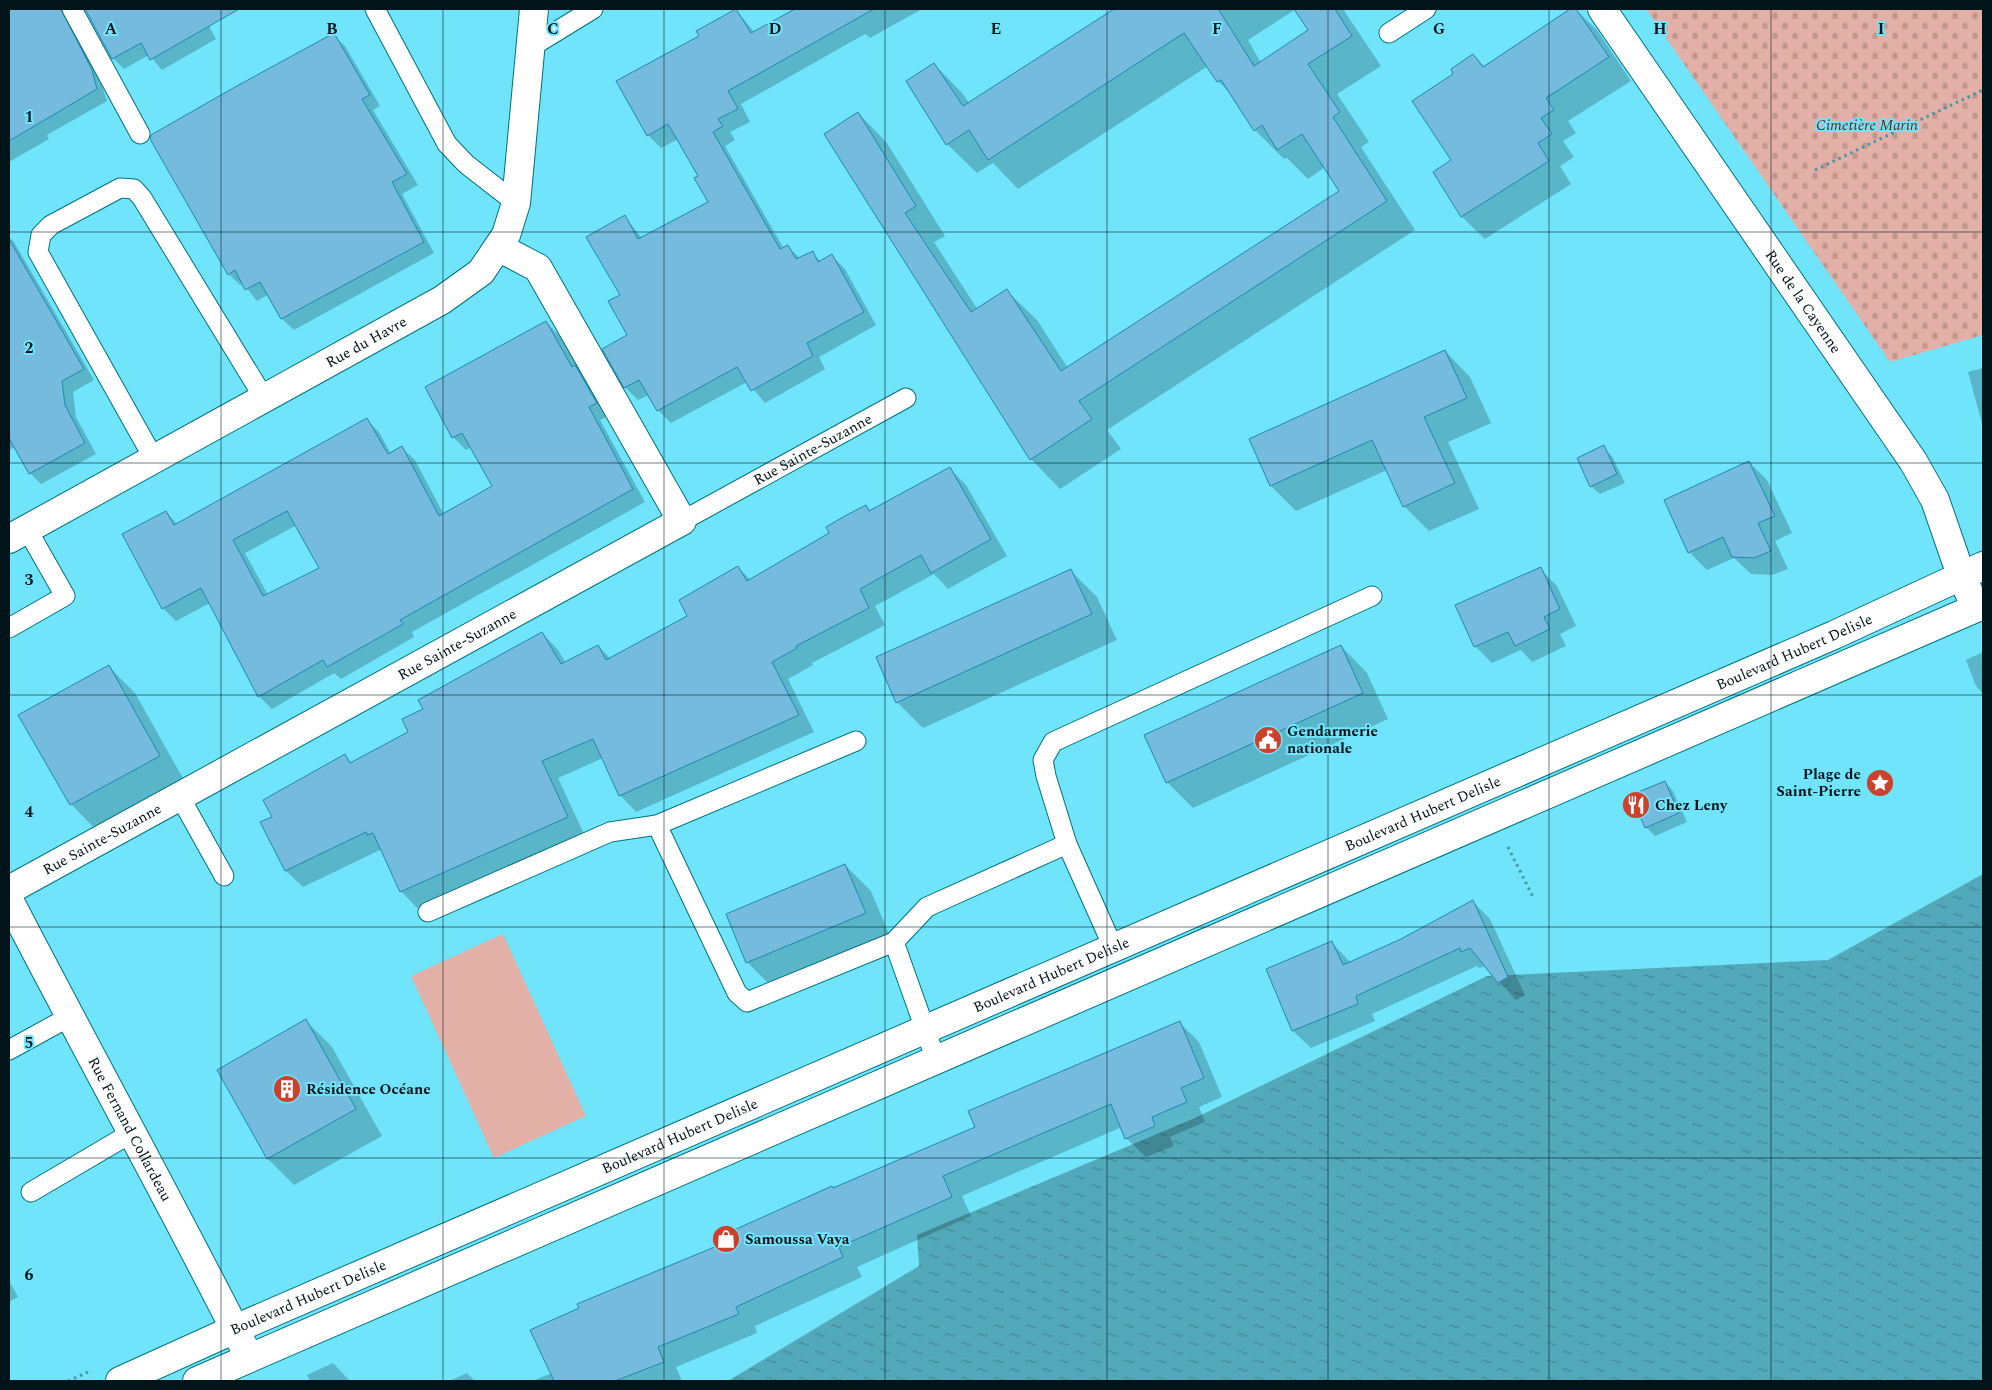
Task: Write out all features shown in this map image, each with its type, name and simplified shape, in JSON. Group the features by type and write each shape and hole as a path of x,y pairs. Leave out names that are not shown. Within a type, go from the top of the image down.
{"main road":[{"name":"Rue du Havre","path":"18,534 442,300 480,272 506,235 516,203 534,9"},
{"name":"Rue de la Cayenne","path":"1602,9 1913,461 1972,571 1979,606"},
{"path":"498,247 538,268 682,521"},
{"name":"Rue Sainte-Suzanne","path":"9,890 682,521"},
{"name":"Boulevard Hubert Delisle","path":"120,1381 235,1329 1834,635 1972,571"},
{"path":"197,1381 1979,606"},
{"name":"Rue Fernand Collardeau","path":"9,900 69,1017 133,1132 249,1357"}],"lane":[{"path":"72,9 140,134"},
{"path":"375,9 447,144 466,164 516,203"},
{"path":"531,47 593,9"},
{"path":"1389,33 1426,9"},
{"path":"154,459 38,252 41,235 50,225 120,188 134,189 142,198 264,398"},
{"name":"Rue Sainte-Suzanne","path":"682,521 906,398"},
{"path":"9,628 65,596 18,534"},
{"path":"1113,947 1067,844 1046,776 1043,760 1053,742 1372,596"},
{"path":"428,912 610,832 657,825 856,741"},
{"path":"180,797 224,876"},
{"path":"657,825 736,993 747,1002 894,942 927,907 1067,844"},
{"path":"1219,901 1232,931"},
{"path":"894,942 936,1060"},
{"path":"9,1050 69,1017"},
{"path":"30,1192 133,1132"}],"path":[{"path":"1815,170 1983,90"},
{"path":"1505,839 1533,897"}],"green space":[{"name":"Cimetière Marin","path":"1646,9 1983,9 1983,335 1890,362"},
{"path":"503,934 586,1116 494,1158 411,976"}],"water":[{"path":"1983,874 1983,1381 728,1381 919,1266 917,1235 1195,1118 1487,976 1828,960"}],"building":[{"path":"9,9 61,9 92,70 97,89 9,141"},
{"path":"85,9 239,9 150,60 141,43 112,59"},
{"path":"736,9 751,33 795,9 874,9 728,91 738,109 718,119 723,126 713,132 780,249 788,245 796,259 813,251 818,262 832,254 864,312 807,343 813,356 751,391 737,367 657,411 639,380 624,388 602,349 627,335 608,301 620,295 586,237 625,215 638,239 708,202 694,178 698,176 668,124 647,136 616,81 699,36 696,31"},
{"path":"1114,9 1221,9 1219,10 1254,66 1308,30 1294,9 1335,9 1352,36 1308,64 1340,112 1333,117 1387,201 1079,401 1092,419 1030,460 824,134 858,112 916,206 905,213 971,312 1007,289 1061,371 1339,191 1302,134 1277,150 1262,125 1254,131 1221,80 1217,82 1184,33 988,160 969,130 946,145 906,81 934,63 963,106"},
{"path":"1570,9 1576,9 1609,57 1546,98 1554,110 1541,118 1552,134 1538,143 1549,161 1461,217 1433,172 1451,160 1412,101 1453,74 1451,69 1473,54 1483,67"},
{"path":"334,33 370,95 362,99 407,174 392,182 424,242 281,319 260,282 245,290 235,270 228,275 150,139 151,135"},
{"path":"9,239 84,369 62,381 65,405 85,443 29,474 9,438"},
{"path":"546,321 572,367 575,365 597,403 589,407 633,489 400,620 403,624 327,667 323,660 258,697 201,588 162,609 122,534 166,511 174,525 367,418 388,454 402,446 439,516 492,486 462,433 452,438 425,387","holes":["287,511 319,568 263,596 233,540"]},
{"path":"1445,350 1467,398 1424,417 1455,483 1403,507 1372,440 1270,486 1249,439"},
{"path":"1604,445 1617,474 1590,487 1577,458"},
{"path":"1749,461 1775,516 1758,523 1771,551 1754,558 1732,557 1723,537 1688,553 1664,500"},
{"path":"950,467 991,539 931,573 921,555 860,589 869,608 796,646 797,648 772,662 799,715 619,796 593,739 542,761 568,817 400,892 373,833 367,835 366,832 285,871 260,822 272,817 263,800 345,754 350,763 408,732 402,719 423,709 418,700 542,632 561,664 598,645 606,660 687,616 679,600 738,566 747,581 829,533 826,527 845,516 866,505 869,511"},
{"path":"1541,567 1560,609 1544,617 1550,629 1515,646 1508,632 1474,647 1455,605"},
{"path":"1071,569 1092,614 896,703 876,657"},
{"path":"1341,645 1363,693 1166,783 1144,735"},
{"path":"109,665 160,756 70,805 18,715"},
{"path":"1665,781 1679,813 1645,828 1631,795"},
{"path":"845,864 866,913 746,963 726,914"},
{"path":"1473,900 1508,977 1498,983 1470,948 1461,952 1460,948 1356,996 1358,1004 1292,1031 1266,969 1332,941 1343,965 1401,939"},
{"name":"Résidence Océane","path":"306,1019 356,1109 267,1159 217,1070"},
{"path":"1180,1021 1204,1078 1181,1088 1187,1102 1152,1117 1155,1126 1125,1139 1111,1104 943,1176 952,1197 839,1247 843,1257 736,1307 739,1314 658,1347 664,1362 615,1381 554,1381 530,1330 579,1308 577,1304 717,1246 714,1239 832,1186 833,1188 975,1127 968,1111"}],"place":[{"name":"Gendarmerie nationale","path":"1268,740"},
{"name":"Plage de Saint-Pierre","path":"1880,783"},
{"name":"Chez Leny","path":"1636,805"},
{"name":"Résidence Océane","path":"287,1089"},
{"name":"Samoussa Vaya","path":"726,1239"}]}
